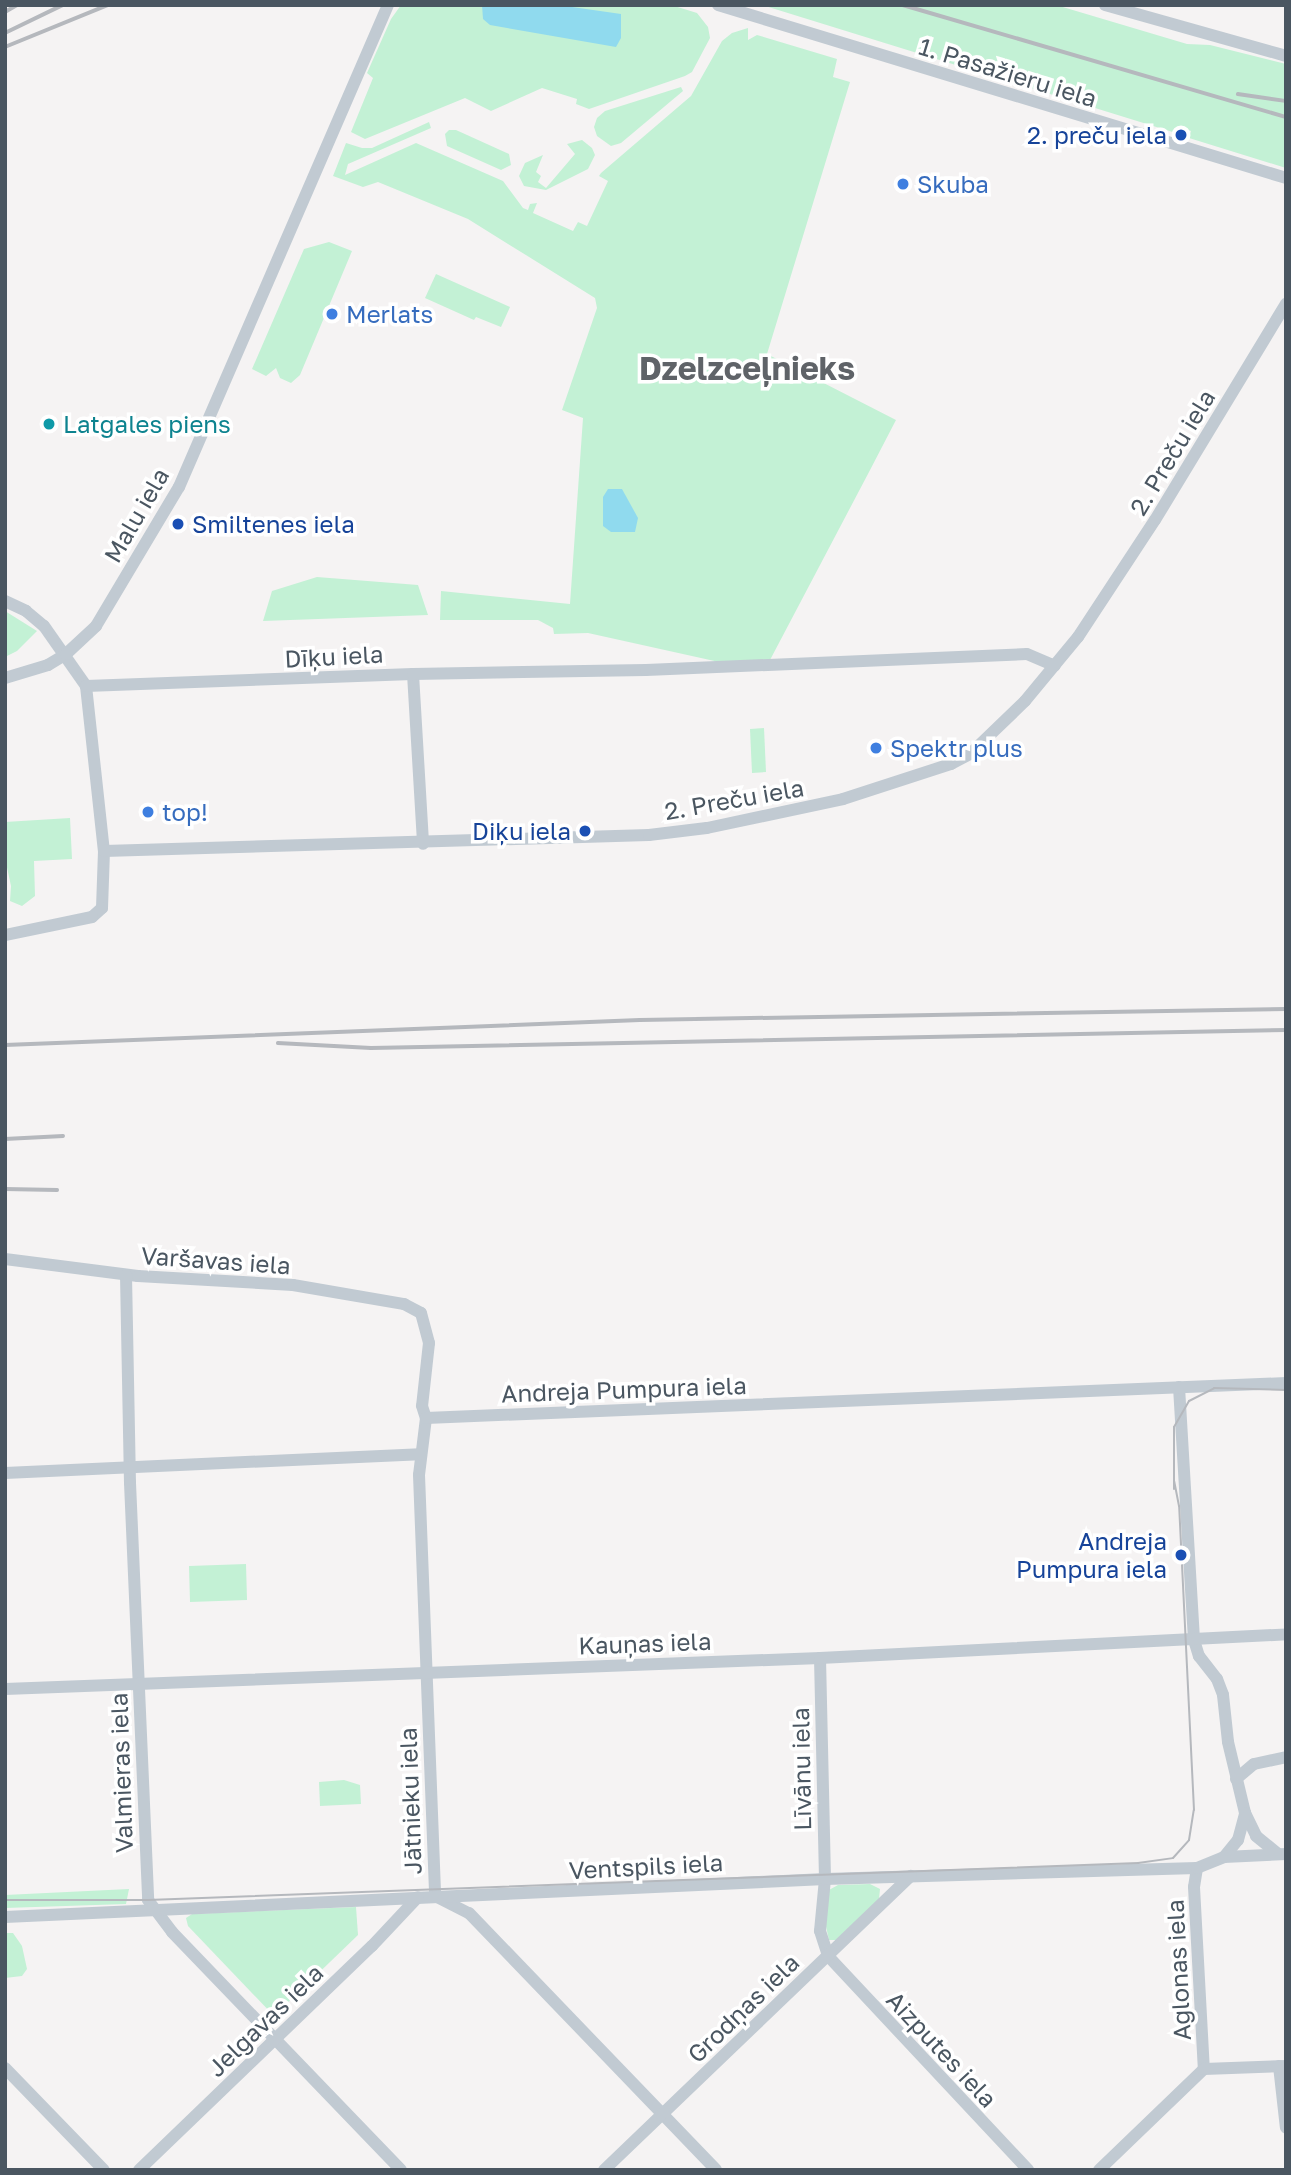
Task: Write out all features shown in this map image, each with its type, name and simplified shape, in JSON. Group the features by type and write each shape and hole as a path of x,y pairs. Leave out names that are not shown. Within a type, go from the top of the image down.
{"street":[{"name":"Malu iela","path":"66,654 96,626 179,487 223,391 371,39 388,5"},
{"name":"1. Pasažieru iela","path":"718,5 1286,178"},
{"path":"1105,5 1286,56"},
{"name":"2. Preču iela","path":"104,851 423,844 649,835 706,828 876,790 951,764 970,754 1055,666 1155,520 1286,304"},
{"path":"5,600 26,611 44,626 86,686 104,851 103,908 92,916 5,935"},
{"path":"5,678 48,665 66,654"},
{"path":"413,674 646,670 1027,654 1055,666"},
{"name":"Dīķu iela","path":"86,686 413,674 423,844"},
{"name":"Varšavas iela","path":"5,1259 126,1275 293,1285 404,1304 421,1312"},
{"name":"Valmieras iela","path":"126,1275 130,1468 148,1900 172,1932 401,2170"},
{"name":"Jātnieku iela","path":"421,1312 429,1343 422,1406 426,1418 420,1454 435,1896 469,1913 716,2170"},
{"name":"Andreja Pumpura iela","path":"426,1418 1286,1382"},
{"path":"1180,1387 1194,1640 1199,1656 1217,1679 1223,1695 1236,1779 1245,1813 1256,1836 1282,1854"},
{"path":"5,1473 420,1454"},
{"name":"Kauņas iela","path":"5,1689 820,1658 1286,1634"},
{"name":"Līvānu iela","path":"820,1658 825,1879 820,1931 828,1956"},
{"path":"1236,1779 1254,1764 1286,1757"},
{"path":"1224,1857 1237,1840 1245,1813"},
{"name":"Ventspils iela","path":"5,1917 825,1879 1197,1868 1224,1857 1282,1854"},
{"name":"Aglonas iela","path":"1197,1868 1194,1887 1204,2068"},
{"name":"Grodņas iela","path":"604,2170 911,1876"},
{"name":"Jelgavas iela","path":"139,2170 372,1946 418,1897"},
{"name":"Aizputes iela","path":"828,1956 1028,2170"},
{"path":"1099,2170 1204,2068 1283,2066 1286,2128"},
{"path":"5,2068 104,2170"}],"green space":[{"path":"401,5 671,5 697,13 708,27 710,38 692,72 589,109 576,104 577,99 542,88 491,111 465,98 365,139 351,132 373,78 367,73 391,19"},
{"path":"762,5 1056,5 1187,44 1210,45 1286,64 1286,168 1189,138 1191,131 1181,128 1179,134"},
{"path":"748,28 748,40 757,35 837,59 833,77 850,82 767,354 896,420 869,472 770,660 719,662 588,633 554,634 553,628 538,620 440,620 441,591 570,604 583,418 562,410 597,308 595,298 468,219 378,182 363,187 333,176 346,143 372,148 429,122 431,128 348,164 345,175 416,143 503,181 523,208 528,210 530,204 537,203 533,213 573,231 578,222 587,226 608,181 599,176 601,173 691,96 722,41 732,33"},
{"path":"681,87 683,91 621,143 611,146 597,136 594,127 597,118 605,111"},
{"path":"449,130 456,130 509,154 511,165 501,170 447,146 445,134"},
{"path":"582,140 592,148 595,155 588,169 546,190 524,186 519,176 525,163 543,155 536,172 541,176 538,182 546,188 575,154 567,144"},
{"path":"329,242 352,251 300,375 291,383 280,378 276,368 266,376 252,369 304,249"},
{"path":"436,274 510,307 501,327 476,317 474,320 425,298"},
{"path":"317,577 418,585 428,615 263,621 272,591"},
{"path":"5,611 37,631 17,651 5,657"},
{"path":"764,728 766,772 752,773 750,729"},
{"path":"70,818 72,859 34,861 35,896 22,906 10,901 11,886 5,858 5,822"},
{"path":"246,1564 247,1600 190,1602 189,1566"},
{"path":"344,1780 360,1785 361,1804 320,1806 319,1782"},
{"path":"870,1884 880,1889 879,1899 836,1940 829,1940 825,1922 829,1890 838,1885"},
{"path":"129,1889 126,1904 5,1908 5,1895"},
{"path":"356,1907 358,1935 274,2016 188,1926 186,1918 192,1914"},
{"path":"5,1933 13,1933 22,1946 27,1969 22,1976 5,1978"}],"water":[{"path":"482,5 558,5 621,14 621,38 616,47 490,25 483,19"},
{"path":"608,489 622,489 638,518 635,532 611,532 603,526 603,497"}],"tram line":[{"path":"1174,1489 1174,1427 1189,1401 1214,1388 1286,1390"},
{"path":"5,1900 148,1900 1138,1863 1173,1858 1189,1840 1194,1810 1179,1506 1174,1481"}],"railway":[{"path":"5,12 17,5"},
{"path":"5,33 63,5"},
{"path":"5,47 108,5"},
{"path":"903,5 1286,117"},
{"path":"1238,94 1286,101"},
{"path":"5,1045 640,1020 1286,1009"},
{"path":"278,1043 371,1048 1286,1030"},
{"path":"5,1139 63,1136"},
{"path":"5,1189 57,1190"}],"place":[{"name":"2. preču iela","path":"1181,135"},
{"name":"Skuba","path":"903,184"},
{"name":"Merlats","path":"332,314"},
{"name":"Latgales piens","path":"49,424"},
{"name":"Smiltenes iela","path":"178,524"},
{"name":"Spektr plus","path":"876,748"},
{"name":"top!","path":"148,812"},
{"name":"Diķu iela","path":"585,831"},
{"name":"Andreja Pumpura iela","path":"1181,1555"}],"district":[{"name":"Dzelzceļnieks","path":"747,368"}]}
